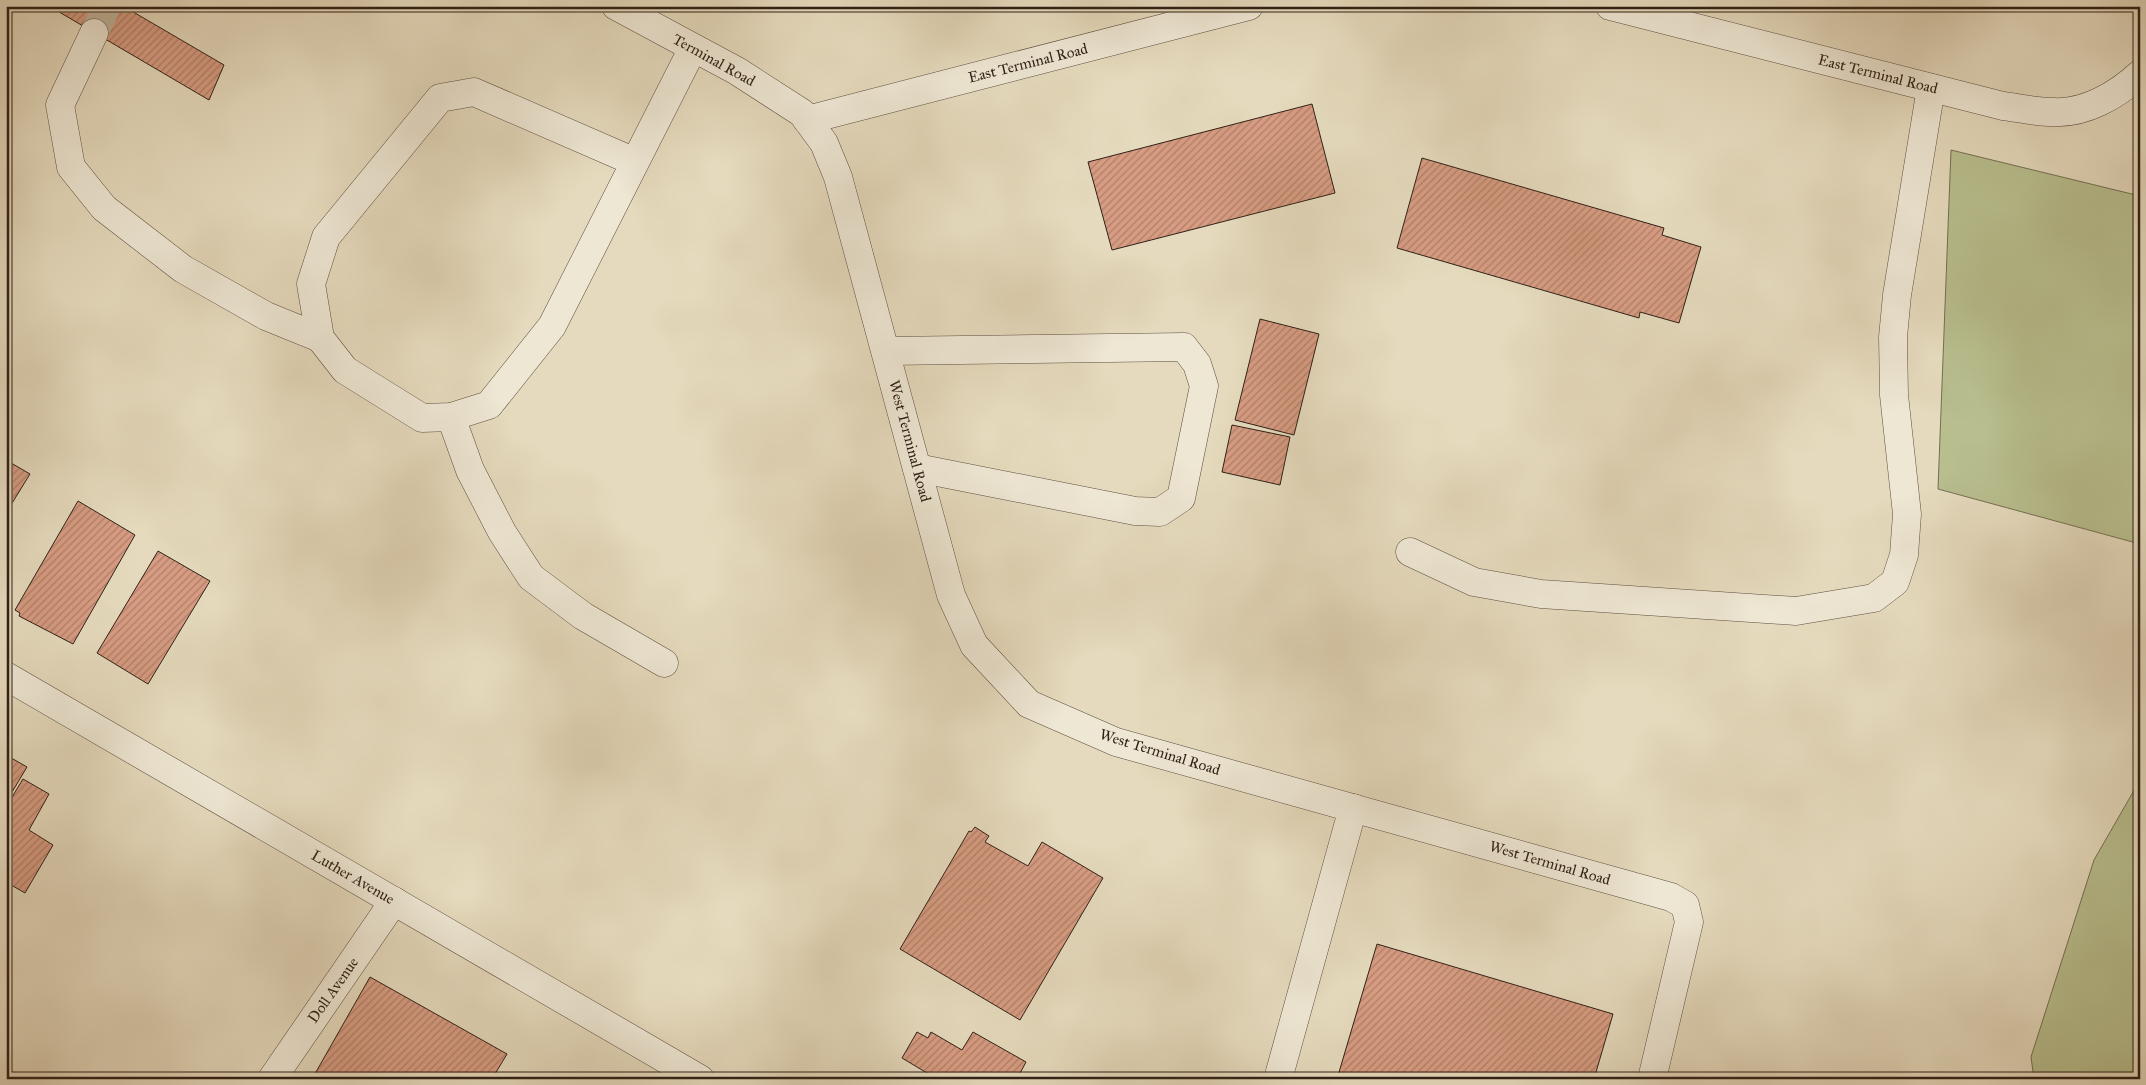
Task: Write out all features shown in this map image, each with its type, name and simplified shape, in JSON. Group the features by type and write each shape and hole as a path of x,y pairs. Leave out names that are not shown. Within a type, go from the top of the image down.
{"street":[{"name":"Terminal Road","path":"616,6 737,71 802,113 807,120"},
{"name":"East Terminal Road","path":"807,120 1211,11 1250,6"},
{"name":"East Terminal Road","path":"1618,7 2002,106 2054,112 2082,109 2124,88 2140,74"},
{"path":"94,32 60,104 71,167 104,208 183,269 266,316 320,338"},
{"path":"635,162 474,92 440,98 326,237 310,284 320,338 345,370 422,418 451,417 489,406 552,326 693,48"},
{"path":"1410,552 1474,582 1542,594 1796,611 1874,598 1895,582 1904,555 1907,514 1894,395 1893,337 1897,295 1931,88"},
{"name":"West Terminal Road","path":"807,120 824,144 838,177 951,594 974,645 1028,704 1116,742 1671,897 1685,905 1689,922 1652,1079"},
{"path":"886,352 1184,348 1197,364 1204,386 1182,498 1160,512 1135,512 917,468"},
{"path":"451,417 470,470 502,532 531,577 582,616 664,663"},
{"name":"Luther Avenue","path":"6,676 700,1079"},
{"path":"1278,1079 1353,808"},
{"name":"Doll Avenue","path":"272,1079 394,901"}],"green space":[{"path":"1951,150 2140,196 2140,544 1938,489"},
{"path":"2140,780 2140,1079 2034,1079 2031,1057 2094,860"}],"building":[{"path":"49,6 123,6 224,65 209,100"},
{"path":"1312,104 1335,193 1112,250 1088,162"},
{"path":"1422,158 1664,228 1662,235 1701,247 1679,323 1640,312 1639,318 1397,248"},
{"path":"1260,319 1319,334 1294,435 1235,420"},
{"path":"1232,425 1290,437 1280,485 1222,472"},
{"path":"6,460 30,474 6,513"},
{"path":"78,501 135,535 73,644 19,616 20,613 15,610"},
{"path":"158,551 210,581 148,684 97,653"},
{"path":"6,755 27,767 6,802"},
{"path":"23,779 49,794 29,830 53,845 25,893 6,882 6,807"},
{"path":"975,827 989,836 985,842 1028,866 1042,842 1103,878 1020,1020 900,949 969,831 971,832"},
{"path":"1377,944 1613,1014 1594,1079 1337,1079"},
{"path":"370,977 507,1054 492,1079 312,1079"},
{"path":"917,1032 928,1038 931,1032 962,1050 973,1032 1026,1062 1017,1079 937,1079 902,1058"}],"tunnel":[{"path":"94,33 107,6"}]}
